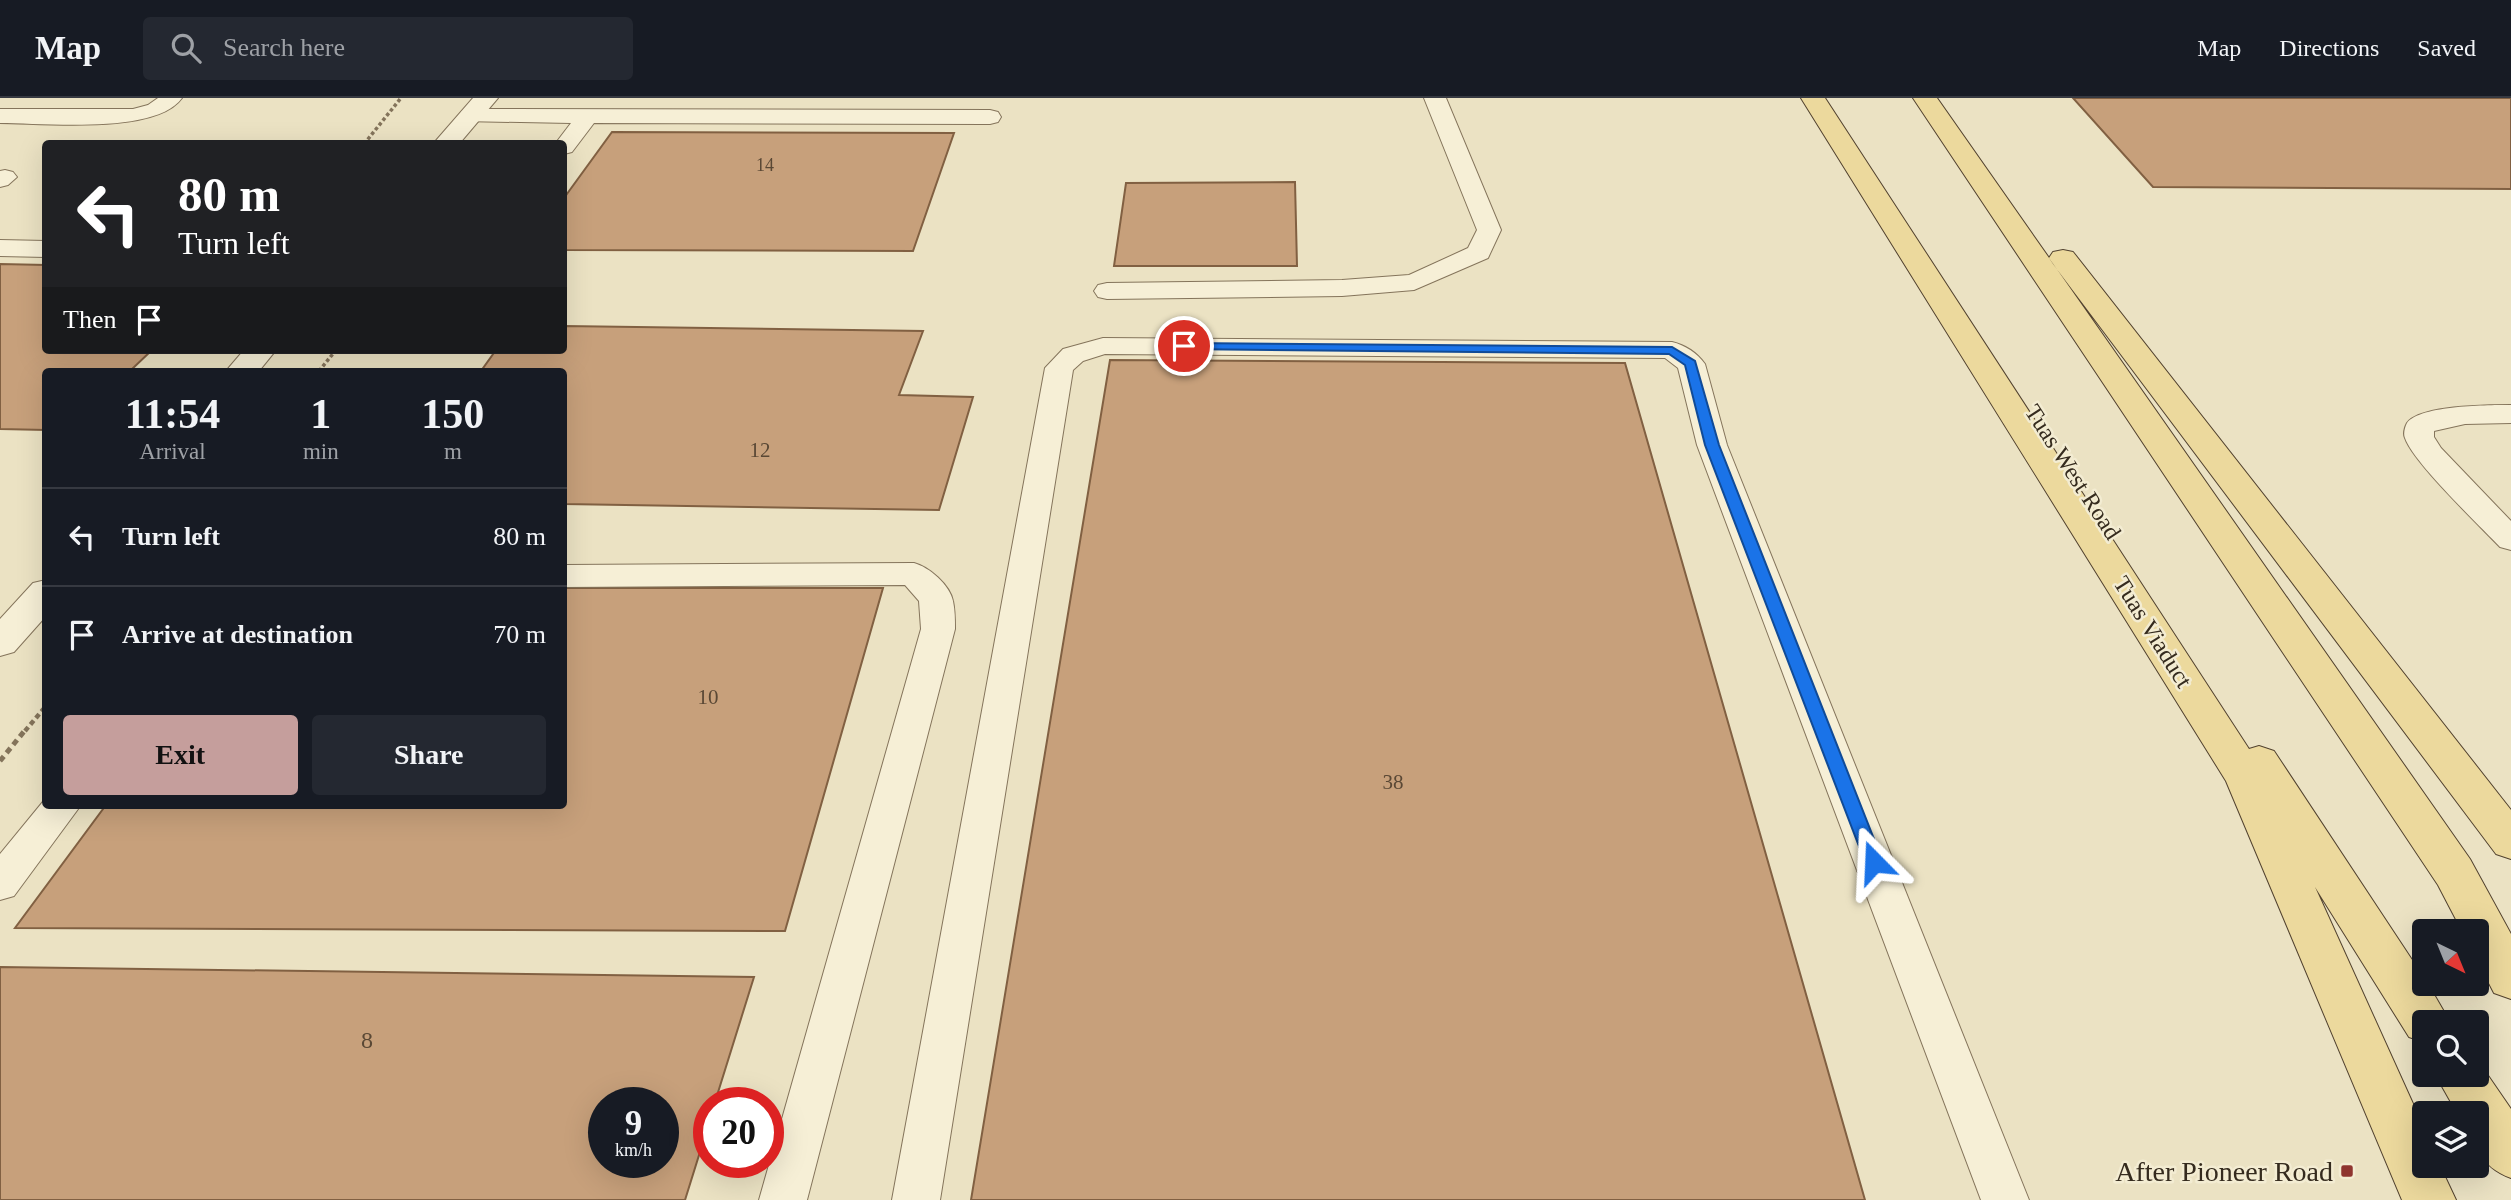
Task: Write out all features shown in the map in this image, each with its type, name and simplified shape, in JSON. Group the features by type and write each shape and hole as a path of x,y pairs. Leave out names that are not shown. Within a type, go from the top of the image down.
{"main road":[{"name":"Tuas Viaduct","path":"1813,98 2245,777 2429,1200"},
{"name":"Tuas West Road","path":"1833,98 2418,1010"},
{"path":"1925,98 2454,872 2511,979"},
{"path":"1941,98 2511,842"},
{"path":"2468,1087 2511,1154"}],"street":[{"path":"449,140 478,107"},
{"path":"245,368 257,354"},
{"path":"0,643 42,596"}],"lane":[{"path":"0,116 133,116 156,110 171,98"},
{"path":"1107,291 1342,288 1414,282 1479,253 1489,230 1435,98"},
{"path":"478,107 588,116 990,117"},
{"path":"567,143 588,116"},
{"path":"0,248 42,248"},
{"path":"916,1200 1059,368 1073,355 1103,346 1672,350 1691,364 1712,445 2005,1200"},
{"path":"2511,414 2461,413 2436,418 2420,426 2418,438 2511,540"},
{"path":"567,576 915,574 936,598 938,629 783,1200"},
{"path":"0,884 59,809"}],"path":[{"path":"367,140 401,98"},
{"path":"321,368 333,354"},
{"path":"0,761 42,711"}],"building":[{"path":"2073,98 2511,98 2511,189 2153,187"},
{"path":"612,132 954,133 913,251 567,250 567,194"},
{"path":"1295,182 1297,266 1114,266 1126,183"},
{"path":"0,264 42,265 42,354 148,354 133,368 42,368 42,430 0,429"},
{"path":"567,326 923,331 899,395 973,397 939,510 567,504 567,368 483,368 493,354 567,354"},
{"path":"1110,360 1625,363 1865,1200 971,1200"},
{"path":"567,588 883,588 785,931 15,928 103,809 567,809"},
{"path":"0,967 754,977 720,1087 693,1087 693,1174 685,1200 0,1200"}],"place":[{"name":"After Pioneer Road","path":"2347,1171"}],"route":[{"path":"1184,346 1672,350 1691,364 1712,445 1874,862"}]}
